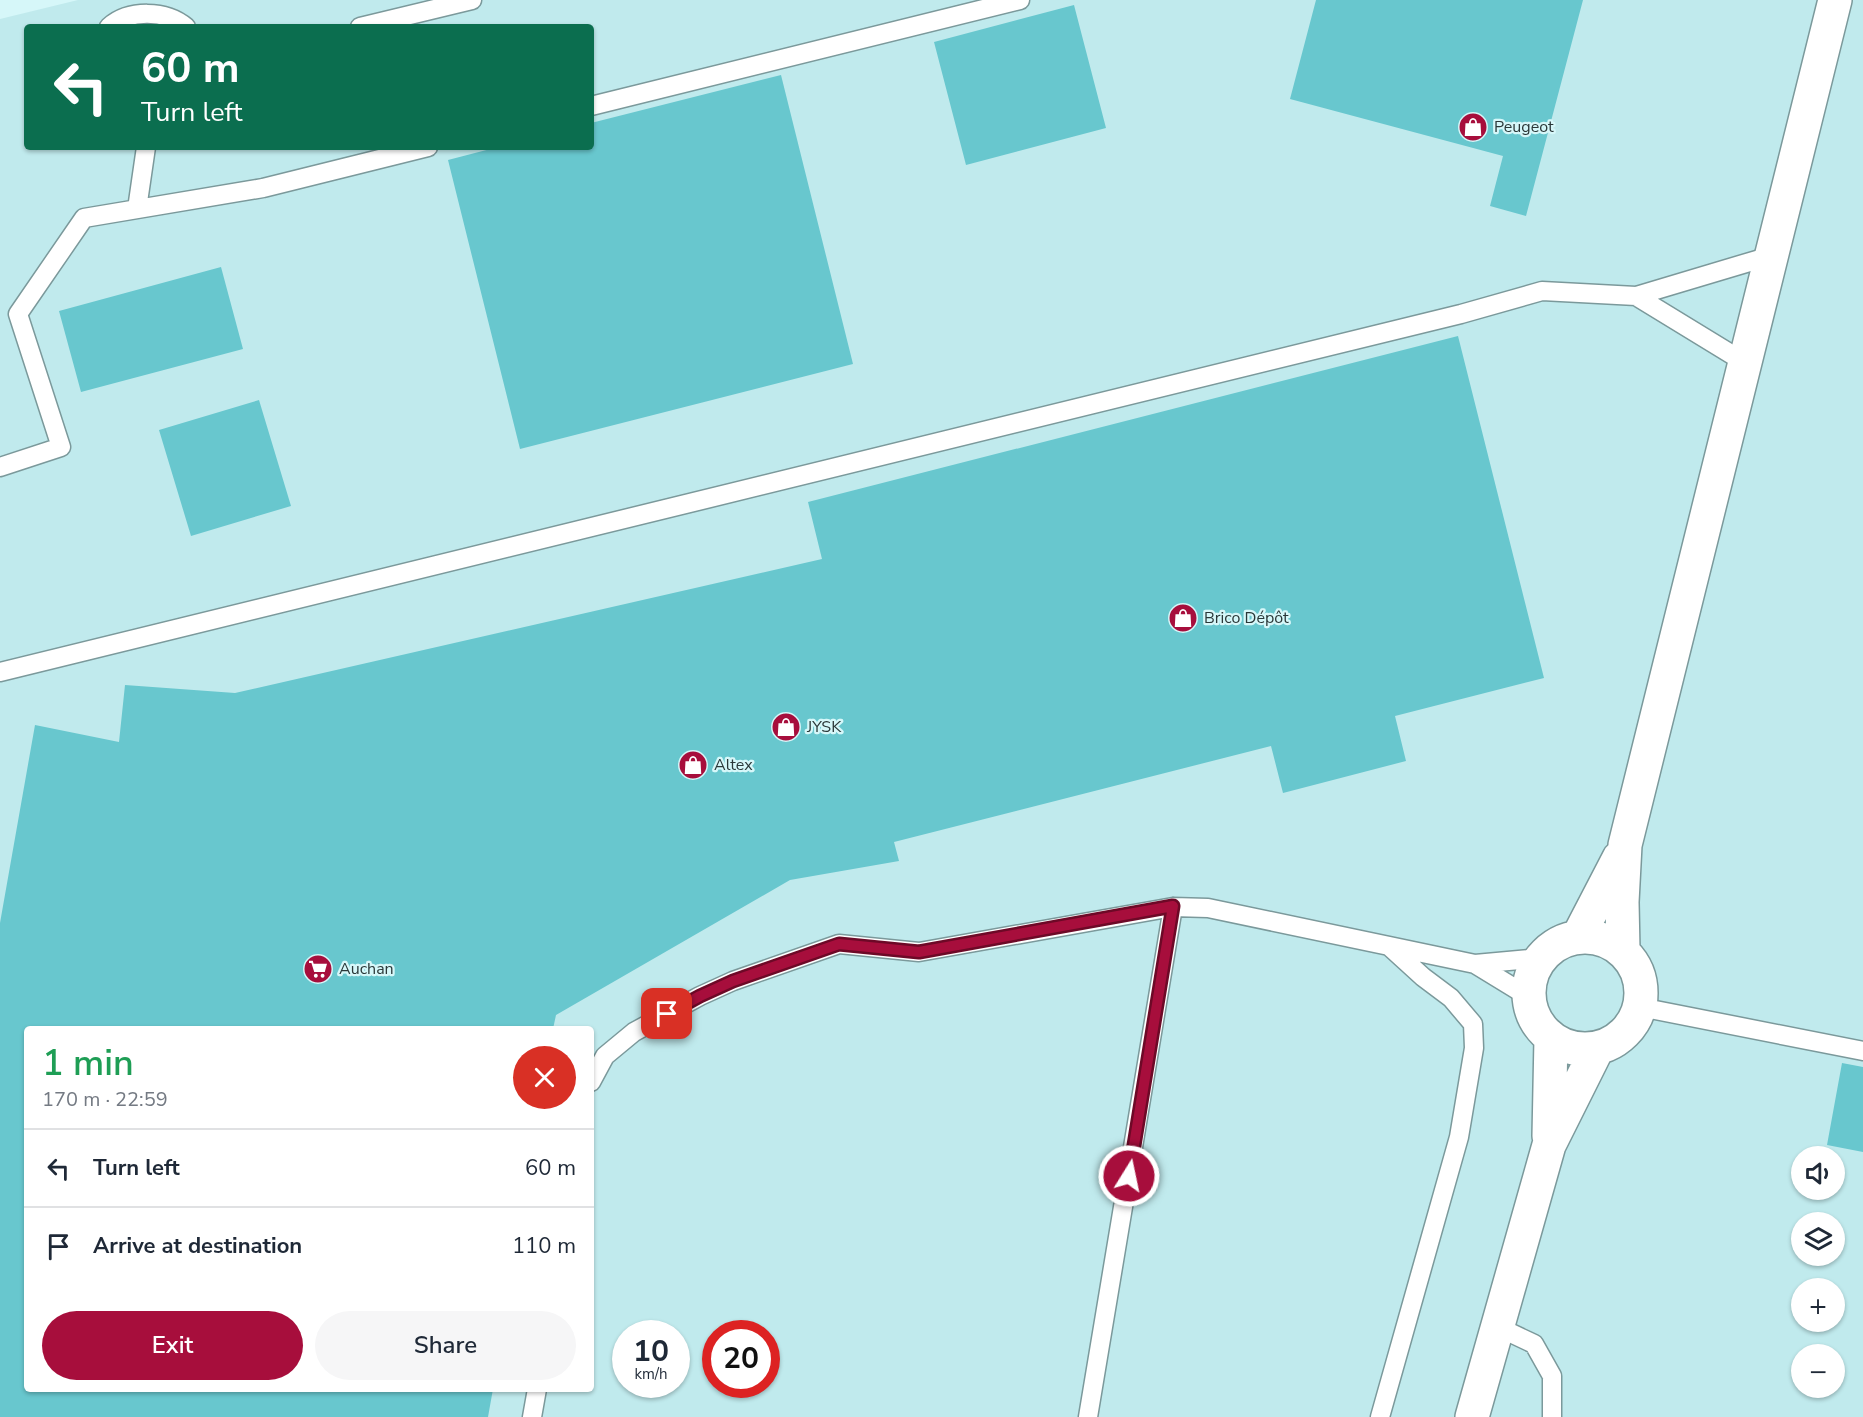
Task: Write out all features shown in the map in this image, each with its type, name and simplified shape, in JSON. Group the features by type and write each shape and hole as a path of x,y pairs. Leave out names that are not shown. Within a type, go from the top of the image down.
{"main road":[{"path":"1623,950 1622,902 1625,845 1835,0"},
{"path":"1578,937 1625,845"},
{"path":"1578,937 1594,937 1610,942 1623,950 1633,962 1642,991 1640,1007 1634,1022 1625,1034 1597,1049 1581,1050 1565,1046 1551,1038 1539,1027 1532,1012 1529,997 1534,970 1551,948 1578,937"},
{"path":"1549,1145 1551,1038"},
{"path":"1472,1417 1549,1145 1597,1049"}],"lane":[{"path":"372,24 472,0"},
{"path":"594,105 1020,0"},
{"path":"113,24 137,14 161,15 180,24"},
{"path":"137,209 146,150"},
{"path":"0,467 61,447 18,314 84,218 263,188 416,150"},
{"path":"0,672 1461,314 1542,291 1636,296 1770,256"},
{"path":"1636,296 1744,362"},
{"path":"1088,1417 1173,906"},
{"path":"594,1076 605,1056 634,1032 681,1006 733,981 839,944 919,952 1173,906 1208,908 1475,964 1541,958"},
{"path":"1380,1417 1459,1137 1474,1048 1473,1024 1451,998 1423,977 1388,945"},
{"path":"1475,964 1529,997"},
{"path":"1640,1007 1863,1051"},
{"path":"1496,1326 1534,1344 1552,1376 1552,1417"},
{"path":"532,1417 536,1392"}],"shaded area":[{"path":"78,0 1863,0 1863,1417 0,1417 0,19"}],"building":[{"name":"Peugeot","path":"1316,0 1583,0 1526,216 1490,206 1503,156 1290,99"},
{"path":"1074,5 1106,128 966,165 934,42"},
{"path":"781,75 853,364 520,449 448,160 486,150 594,150 594,122"},
{"path":"221,267 243,349 81,392 59,311"},
{"path":"1458,336 1544,678 1395,716 1406,761 1283,793 1271,746 894,842 899,861 790,880 556,1015 554,1026 24,1026 24,1392 492,1392 488,1417 0,1417 0,923 35,725 119,742 125,685 235,693 822,559 808,502"},
{"path":"259,400 291,506 191,536 159,430"},
{"path":"1842,1063 1863,1067 1863,1152 1845,1148 1845,1146 1827,1145"}],"place":[{"name":"Peugeot","path":"1473,127"},
{"name":"Brico Dépôt","path":"1183,618"},
{"name":"JYSK","path":"786,727"},
{"name":"Altex","path":"693,765"},
{"name":"Auchan","path":"318,969"}],"route":[{"path":"667,1014 733,981 839,944 919,952 1173,906 1129,1176"}]}
